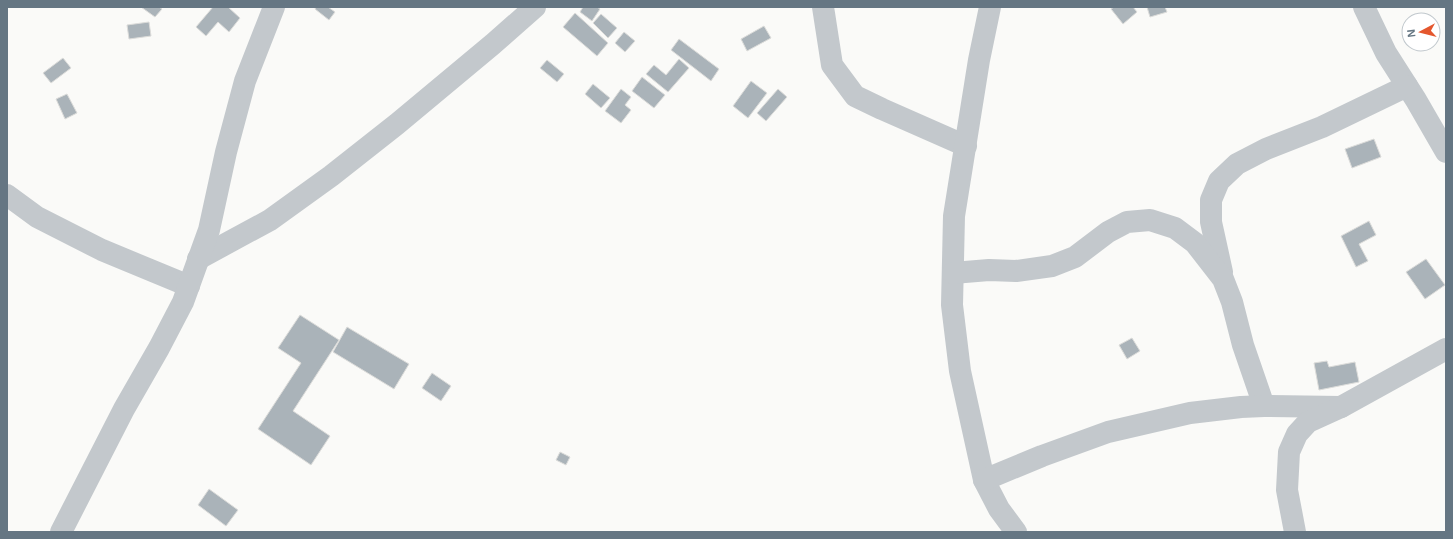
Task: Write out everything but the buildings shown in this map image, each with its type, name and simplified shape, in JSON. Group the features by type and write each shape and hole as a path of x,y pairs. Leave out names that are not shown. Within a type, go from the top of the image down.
{"street":[{"path":"61,532 124,409 183,302 209,230 226,152 245,81 274,7"},
{"path":"198,259 270,220 331,176 397,124 493,44 534,7"},
{"path":"823,7 832,65 855,96 966,146"},
{"path":"990,7 979,60 954,216 952,305 960,371 984,480 999,509 1016,532"},
{"path":"1364,7 1386,53 1446,152"},
{"path":"1264,406 1243,346 1232,302 1223,279 1211,222 1211,200 1219,181 1237,164 1266,149 1322,127 1407,86"},
{"path":"7,196 37,217 102,250 189,286"},
{"path":"953,273 989,270 1016,271 1052,266 1075,257 1108,232 1127,222 1150,220 1175,228 1195,242 1223,279"},
{"path":"1295,532 1287,490 1289,452 1296,434 1308,422 1341,407 1446,349"},
{"path":"984,480 1042,456 1108,432 1190,413 1264,406 1341,407"}]}
